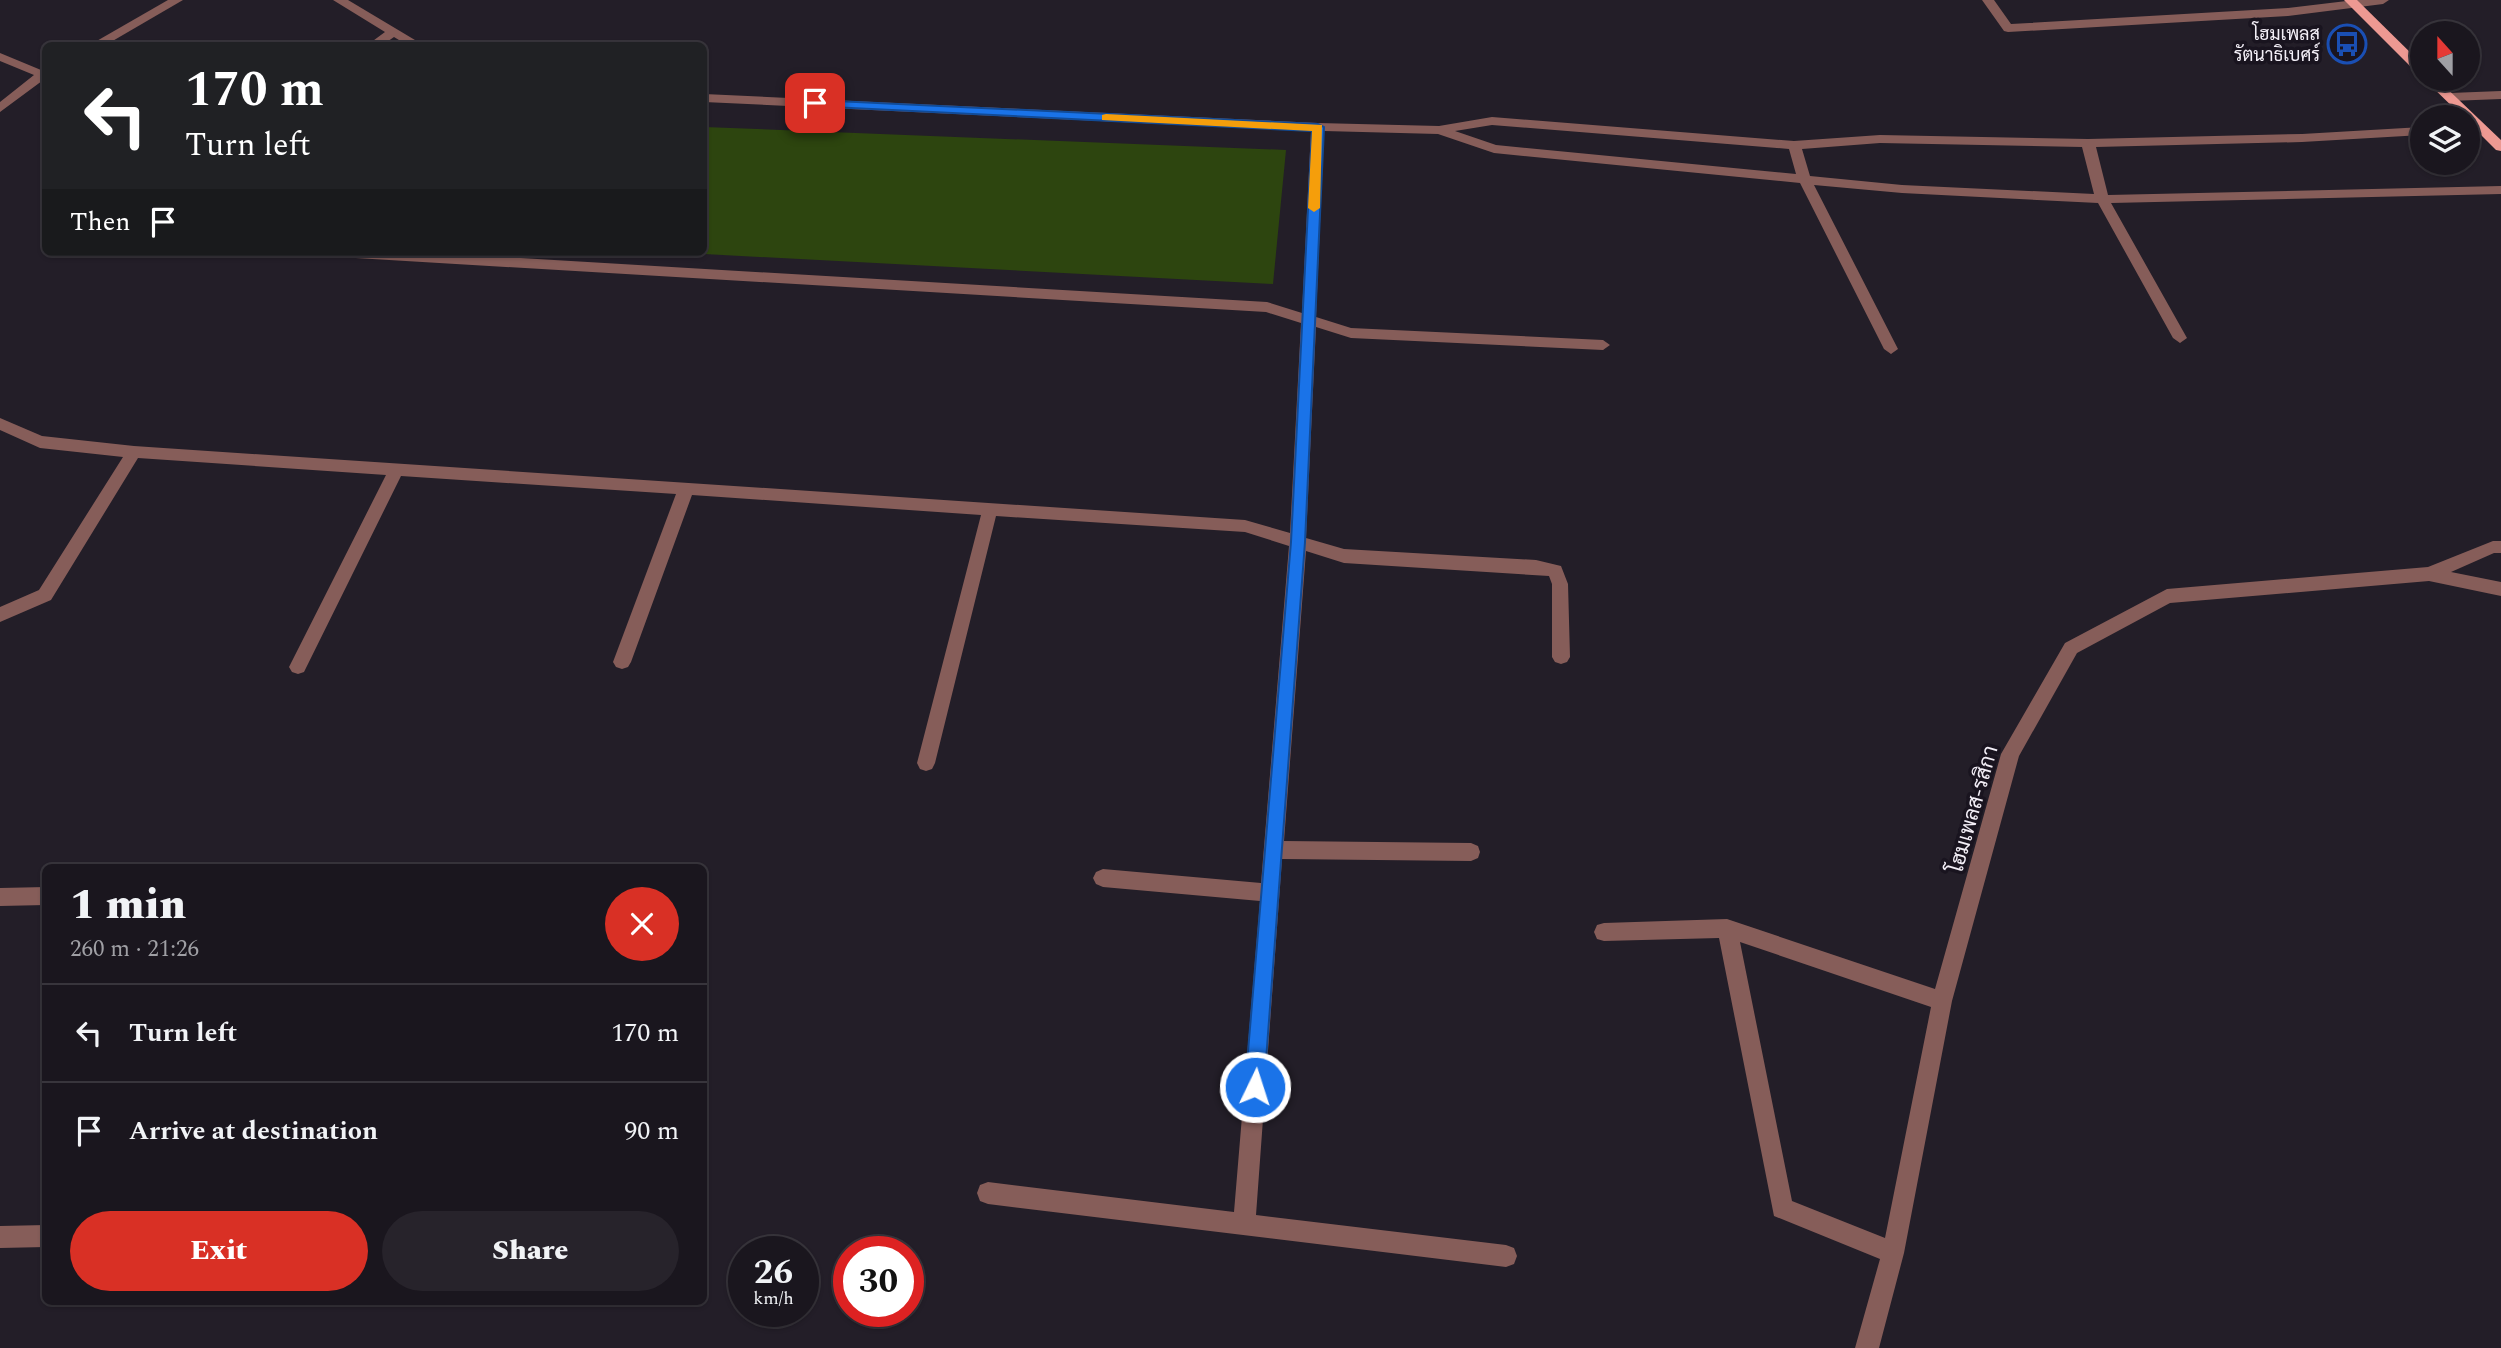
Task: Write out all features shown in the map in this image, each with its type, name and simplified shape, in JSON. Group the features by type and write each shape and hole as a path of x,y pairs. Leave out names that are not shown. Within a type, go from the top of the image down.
{"main road":[{"path":"2352,2 2410,59"},
{"path":"2443,91 2456,105"},
{"path":"2480,132 2501,147"}],"street":[{"path":"101,42 177,0"},
{"path":"340,0 412,42"},
{"path":"1988,0 2008,28 2288,12 2383,0"},
{"path":"378,42 394,31"},
{"path":"0,57 42,73"},
{"path":"0,108 42,74"},
{"path":"2450,97 2501,95"},
{"path":"707,98 1318,127 1438,130 1492,121 1794,145 1880,139 2088,143 2302,138 2410,132"},
{"path":"1244,1225 1298,542 1318,127"},
{"path":"1438,130 1494,149 1902,189 2102,199 2501,190"},
{"path":"2088,143 2102,199 2180,338"},
{"path":"1794,145 1804,178 1891,349"},
{"path":"406,256 1267,307 1351,333 1602,345"},
{"path":"0,424 40,442 134,452 1245,526 1344,556 1536,567 1555,571 1560,584 1561,657"},
{"path":"0,615 45,595 134,452"},
{"path":"298,667 396,470"},
{"path":"622,662 686,489"},
{"path":"926,763 990,509"},
{"path":"2430,574 2493,547 2501,547"},
{"name":"โฮมเพลส-รสิกา","path":"1867,1348 1893,1253 1942,1001 2010,754 2070,648 2167,596 2430,574 2501,589"},
{"path":"1274,850 1471,852"},
{"path":"1103,878 1270,893"},
{"path":"0,897 42,896"},
{"path":"1604,932 1727,928 1942,1001"},
{"path":"1727,928 1782,1208 1893,1253"},
{"path":"988,1193 1506,1256"},
{"path":"0,1237 42,1236"}],"green space":[{"path":"707,127 1286,150 1273,284 707,254"}],"slow traffic":[{"path":"1106,117 1318,127 1314,208"}],"place":[{"name":"โฮมเพลส รัตนาธิเบศร์","path":"2347,44"}],"route":[{"path":"815,103 1318,127 1298,542 1255,1087"}]}
